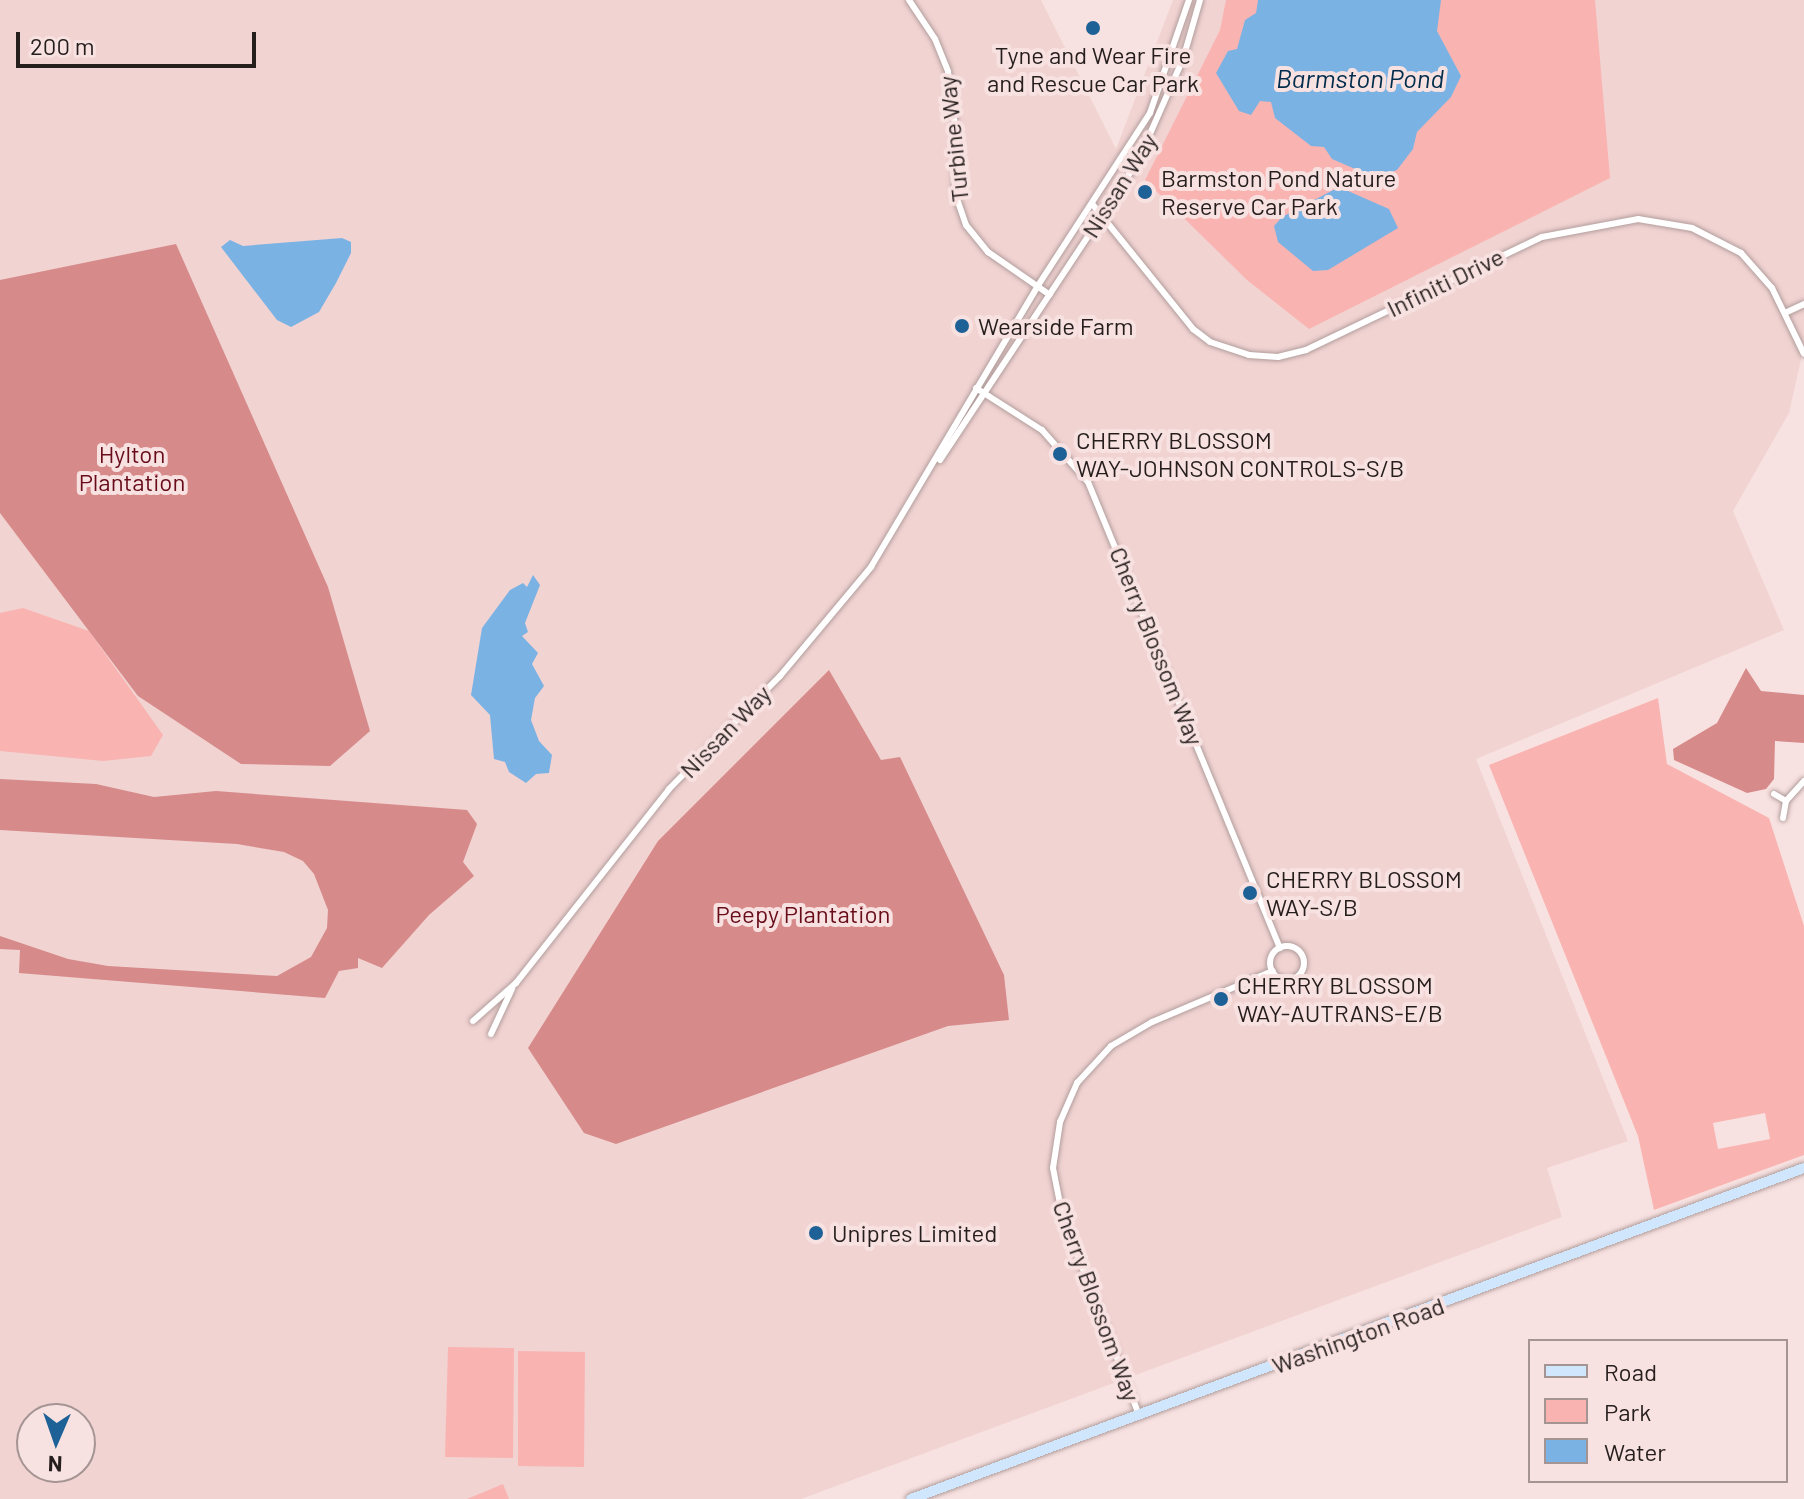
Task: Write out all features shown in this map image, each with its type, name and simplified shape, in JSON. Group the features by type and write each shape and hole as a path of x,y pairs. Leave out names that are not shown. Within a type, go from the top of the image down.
{"main road":[{"name":"Washington Road","path":"911,1499 1804,1168"}],"street":[{"name":"Turbine Way","path":"909,0 935,39 948,72 955,126 956,196 966,225 988,252 1050,295"},
{"name":"Nissan Way","path":"928,475 1037,287 1150,113 1189,0"},
{"name":"Nissan Way","path":"516,983 669,789 833,617 928,475 987,394 1104,215 1162,114 1200,0"},
{"name":"Infiniti Drive","path":"1093,205 1193,329 1210,342 1249,355 1278,357 1306,350 1508,251 1573,229 1627,219 1676,223 1727,243 1754,265 1787,312 1804,354"},
{"path":"1787,312 1804,304"},
{"name":"Cherry Blossom Way","path":"976,388 1058,443 1088,482 1280,948 1296,949 1303,967 1289,980 1273,971 1152,1022 1111,1046 1077,1083 1060,1122 1053,1168 1062,1214 1139,1416"},
{"path":"1783,818 1786,801 1804,781"},
{"path":"1774,794 1786,801"},
{"path":"1273,971 1271,961 1280,948"},
{"path":"473,1021 516,983"},
{"path":"491,1034 516,983"}],"shaded area":[{"path":"0,0 1041,0 1116,149 1173,0 1804,0 1804,346 1789,413 1733,511 1784,630 1476,759 1628,1141 1547,1168 1562,1217 801,1499 0,1499"}],"green space":[{"path":"1226,0 1595,0 1610,178 1309,329 1247,280 1145,180 1220,30"},
{"name":"Hylton Plantation","path":"176,244 328,587 370,731 330,766 241,764 138,696 0,513 0,280"},
{"path":"23,608 89,631 163,735 151,756 103,761 0,751 0,613"},
{"path":"1746,668 1761,691 1804,695 1804,743 1775,741 1774,779 1766,789 1747,793 1674,760 1673,749 1717,723"},
{"name":"Peepy Plantation","path":"829,670 881,760 900,757 1004,975 1009,1020 948,1026 616,1144 584,1133 528,1048 658,841"},
{"path":"1658,698 1667,764 1769,818 1804,926 1804,1155 1654,1210 1638,1136 1489,765","holes":["1765,1113 1770,1139 1718,1149 1713,1123"]},
{"path":"0,779 96,784 154,797 216,791 467,810 477,824 463,862 474,876 429,915 382,968 358,958 358,968 339,971 325,998 19,973 20,950 0,949 0,936 68,959 108,966 277,976 311,957 327,928 328,910 314,874 303,861 284,852 237,844 0,830"},
{"path":"448,1347 514,1348 513,1458 445,1457"},
{"path":"518,1351 585,1352 584,1467 518,1466"},
{"path":"503,1484 509,1499 467,1499"}],"water":[{"name":"Barmston Pond","path":"1258,0 1441,0 1437,31 1461,76 1451,97 1417,132 1413,149 1397,170 1384,175 1362,172 1332,159 1324,147 1311,146 1275,118 1271,102 1260,101 1251,115 1239,111 1216,73 1228,51 1237,49 1245,20 1256,13"},
{"path":"1339,187 1389,209 1398,228 1328,270 1313,271 1278,242 1274,226 1282,217"},
{"path":"342,238 351,242 351,253 336,283 319,312 291,327 277,320 221,247 230,240 243,246"},
{"path":"533,575 540,585 525,623 528,632 522,636 538,653 532,664 544,686 535,698 531,720 539,741 552,755 549,773 536,774 526,783 509,772 505,762 494,759 490,715 471,695 482,628 510,590 523,583 527,587"}],"place":[{"name":"Tyne and Wear Fire and Rescue Car Park","path":"1093,28"},
{"name":"Barmston Pond Nature Reserve Car Park","path":"1145,192"},
{"name":"Wearside Farm","path":"962,326"},
{"name":"CHERRY BLOSSOM WAY-JOHNSON CONTROLS-S/B","path":"1060,454"},
{"name":"CHERRY BLOSSOM WAY-S/B","path":"1250,893"},
{"name":"CHERRY BLOSSOM WAY-AUTRANS-E/B","path":"1221,999"},
{"name":"Unipres Limited","path":"816,1233"}]}
